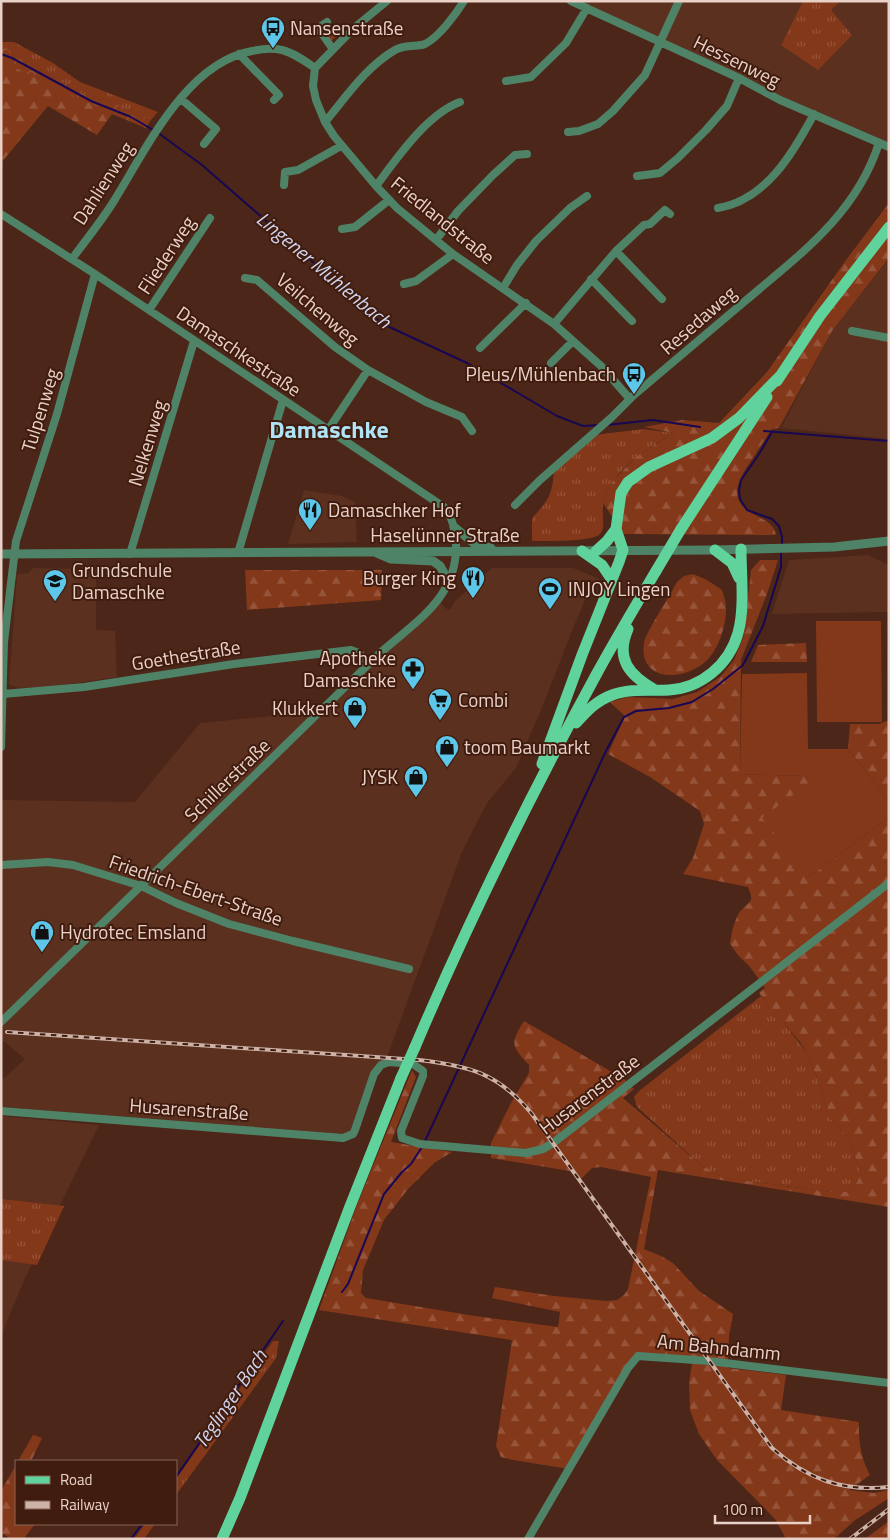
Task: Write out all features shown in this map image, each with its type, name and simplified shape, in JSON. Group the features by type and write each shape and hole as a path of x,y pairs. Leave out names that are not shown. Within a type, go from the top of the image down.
{"main road":[{"path":"222,1539 240,1498 349,1209 401,1078 453,960 563,737 596,674 682,529 820,316 889,227"},
{"path":"528,806 559,717 623,550 616,529 621,493 628,482 648,467 712,438 739,418 780,376"},
{"path":"596,551 616,529"},
{"path":"563,737 584,713 602,700 627,692 687,687 700,682 722,664 732,649 741,618 741,549"},
{"path":"715,550 732,563 741,582"},
{"path":"582,551 602,565 612,580"},
{"path":"641,597 624,638 624,657 633,675 655,690"}],"street":[{"path":"239,54 257,50 283,50 315,68 332,48 387,1"},
{"path":"325,122 370,70 396,49 411,44 423,44 432,39 464,1"},
{"name":"Hessenweg","path":"571,1 739,78 780,100 889,147"},
{"path":"568,132 579,131 598,124 645,75 679,1"},
{"path":"506,82 531,77 566,42 587,8"},
{"path":"327,22 318,28 332,48"},
{"path":"239,54 278,94 274,100"},
{"name":"Dahlienweg","path":"72,259 111,205 161,124 181,99 203,76 239,54"},
{"name":"Friedlandstraße","path":"315,68 313,86 316,100 325,122 341,146 389,200 453,254 554,324 601,366 630,399"},
{"path":"637,176 660,173 678,158 727,106 739,78"},
{"path":"181,99 216,129 204,144"},
{"path":"376,186 416,135 450,105 460,102"},
{"path":"718,208 727,207 747,199 776,172 795,150 814,114"},
{"name":"Resedaweg","path":"515,504 630,399 788,266 834,222 849,203 864,178 879,143"},
{"path":"284,185 285,172 298,170 341,146"},
{"path":"436,240 458,211 493,174 514,155 527,154"},
{"path":"503,288 517,265 536,241 570,208 587,196"},
{"path":"342,230 355,227 389,200"},
{"path":"554,324 616,251 644,225 650,224 665,210 670,214"},
{"name":"Damaschkestraße","path":"1,214 95,274 444,507 450,514 454,527 456,552"},
{"name":"Fliederweg","path":"149,310 210,218"},
{"path":"616,251 662,299"},
{"path":"404,284 416,281 453,254"},
{"name":"Tulpenweg","path":"1,747 3,642 16,537 57,414 95,274"},
{"name":"Veilchenweg","path":"245,278 257,280 335,346 368,370 426,402 462,417 472,431"},
{"path":"591,279 632,321"},
{"path":"480,348 526,303"},
{"path":"852,330 889,338"},
{"name":"Nelkenweg","path":"130,554 194,341"},
{"path":"551,363 573,341"},
{"name":"Veilchenweg","path":"328,430 368,370"},
{"path":"238,553 283,400"},
{"path":"454,527 475,544 501,551"},
{"name":"Haselünner Straße","path":"1,554 715,550 834,547 889,541"},
{"path":"375,552 391,559 434,562 440,566 449,582"},
{"name":"Schillerstraße","path":"1,1022 369,664 429,610 446,590 455,566 456,552"},
{"name":"Goethestraße","path":"3,694 84,687 234,664 351,650 359,653 369,664"},
{"name":"Friedrich-Ebert-Straße","path":"1,865 48,862 73,865 141,886 176,903 229,924 409,969"},
{"name":"Husarenstraße","path":"1,1111 343,1138 353,1134 356,1130 374,1074 381,1065 389,1062 413,1064 423,1071 423,1076 401,1132 401,1137 404,1139 420,1144 526,1153 548,1146 889,883"},
{"name":"Am Bahndamm","path":"528,1539 628,1368 638,1356 709,1361 889,1383"}],"shaded area":[{"path":"564,1 803,1 781,44 852,35 830,10 840,1 889,1 889,149"},
{"path":"889,259 889,439 781,428 832,331"},
{"path":"304,490 342,496 355,502 357,542 288,544"},
{"path":"868,555 889,565 889,612 772,614 789,560"},
{"name":"Grundschule Damaschke","path":"33,568 96,569 96,630 115,631 117,677 55,686 20,688 9,684 17,574 28,573"},
{"path":"492,568 573,568 600,579 590,589 516,768 487,803 462,852 387,1057 379,1065 350,1132 339,1135 1,1107 1,1081 25,1059 1,1039 1,800 135,802 200,723 313,712 439,600 445,608 450,610 455,601"},
{"path":"1,1116 99,1125 25,1278 1,1336"}],"green space":[{"path":"803,1 840,1 831,10 852,35 818,70 781,45"},
{"path":"340,26 343,31 331,41 328,36"},
{"path":"1,42 14,42 53,63 80,82 158,112 150,121 118,105 82,93 1,45"},
{"path":"1,45 82,93 118,105 150,121 146,128 112,114 97,135 48,106 1,163"},
{"path":"1,45 82,93 118,105 150,121 146,128 1,61"},
{"path":"889,203 889,258 832,331 779,428 772,429 743,473 740,481 737,496 740,503 771,525 776,535 624,534 603,503 611,483 636,457 673,433 644,427 682,420 719,423 767,372 846,260"},
{"path":"643,429 673,433 642,453 623,469 615,479 604,501 603,527 600,534 596,537 579,540 532,541 532,518 549,497 554,471 595,435"},
{"path":"760,560 778,560 741,660 740,774 805,776 810,782 809,877 889,817 889,1207 658,1170 644,1249 673,1263 699,1291 733,1314 729,1336 728,1368 786,1375 781,1410 859,1422 861,1449 870,1475 849,1490 874,1493 889,1490 889,1498 854,1521 834,1539 783,1539 785,1537 775,1519 717,1460 699,1434 690,1410 689,1383 693,1357 650,1353 640,1354 569,1469 501,1457 496,1446 512,1340 319,1310 357,1205 412,1070 416,1077 391,1142 452,1152 434,1163 408,1189 384,1220 363,1270 361,1293 366,1298 475,1316 558,1327 560,1312 492,1298 495,1287 554,1296 607,1301 617,1300 624,1295 628,1289 651,1177 601,1167 592,1168 579,1181 570,1171 491,1158 491,1143 511,1103 529,1073 529,1065 514,1044 516,1035 524,1021 624,1079 634,1089 623,1098 701,1165 724,1178 831,1192 850,1192 857,1182 861,1172 847,1136 829,1117 822,1091 807,1053 759,993 765,988 730,944 737,917 751,900 748,887 683,874 693,858 704,824 700,811 650,777 608,754 625,716 610,702 628,697 673,699 697,692 720,677 734,660 744,635 751,570"},
{"path":"245,570 382,570 381,600 247,610"},
{"path":"693,574 707,580 722,590 726,609 725,623 718,644 706,661 686,673 675,675 655,671 648,665 644,656 644,643 677,582 684,576"},
{"path":"816,621 881,621 882,722 817,722"},
{"path":"806,643 807,662 751,662 758,645"},
{"path":"807,673 808,749 848,749 889,801 889,817 809,877 762,818 810,782 805,776 740,774 742,674"},
{"path":"889,720 889,801 848,749 850,724 879,724"},
{"path":"761,996 771,1006 807,1053 822,1091 829,1117 847,1136 861,1172 850,1192 831,1192 724,1178 701,1165 637,1107 634,1097 639,1091"},
{"path":"1,1199 64,1206 37,1265 1,1260"},
{"path":"273,1341 279,1341 276,1358 178,1492 178,1476"},
{"path":"33,1435 42,1438 31,1460 19,1460"},
{"path":"15,1467 15,1525 34,1525 25,1537 28,1539 12,1539 1,1533 1,1491"},
{"path":"889,1521 889,1539 865,1539"},
{"path":"144,1525 154,1525 144,1539 134,1539"}],"waterway":[{"name":"Lingener Mühlenbach","path":"1,54 12,58 91,101 131,117 153,130"},
{"name":"Lingener Mühlenbach","path":"157,132 202,165 311,260 336,285 383,324 467,363 557,416 583,426 599,425"},
{"name":"Lingener Mühlenbach","path":"607,425 653,420 700,427"},
{"name":"Lingener Mühlenbach","path":"764,431 889,441"},
{"path":"772,432 741,480 739,490 740,499 747,510 772,519 779,526 782,544"},
{"path":"425,1141 606,751 624,717 636,711 669,708 692,702 713,689 743,665 763,626 781,567 781,552"},
{"path":"342,1292 348,1284 384,1194 411,1164 422,1147"},
{"name":"Teglinger Bach","path":"178,1474 283,1321"},
{"name":"Teglinger Bach","path":"131,1539 141,1525"}],"railway":[{"path":"7,1032 419,1060 453,1065 495,1080 519,1100 532,1114 772,1448 798,1468 826,1481 856,1487 889,1487"},
{"path":"850,1539 889,1509"}],"place":[{"name":"Nansenstraße","path":"273,49"},
{"name":"Pleus/Mühlenbach","path":"634,395"},
{"name":"Damaschker Hof","path":"310,531"},
{"name":"Burger King","path":"473,599"},
{"name":"Grundschule Damaschke","path":"55,602"},
{"name":"INJOY Lingen","path":"550,610"},
{"name":"Apotheke Damaschke","path":"413,690"},
{"name":"Combi","path":"440,721"},
{"name":"Klukkert","path":"355,729"},
{"name":"toom Baumarkt","path":"447,768"},
{"name":"JYSK","path":"416,798"},
{"name":"Hydrotec Emsland","path":"42,953"}],"district":[{"name":"Damaschke","path":"329,430"}]}
